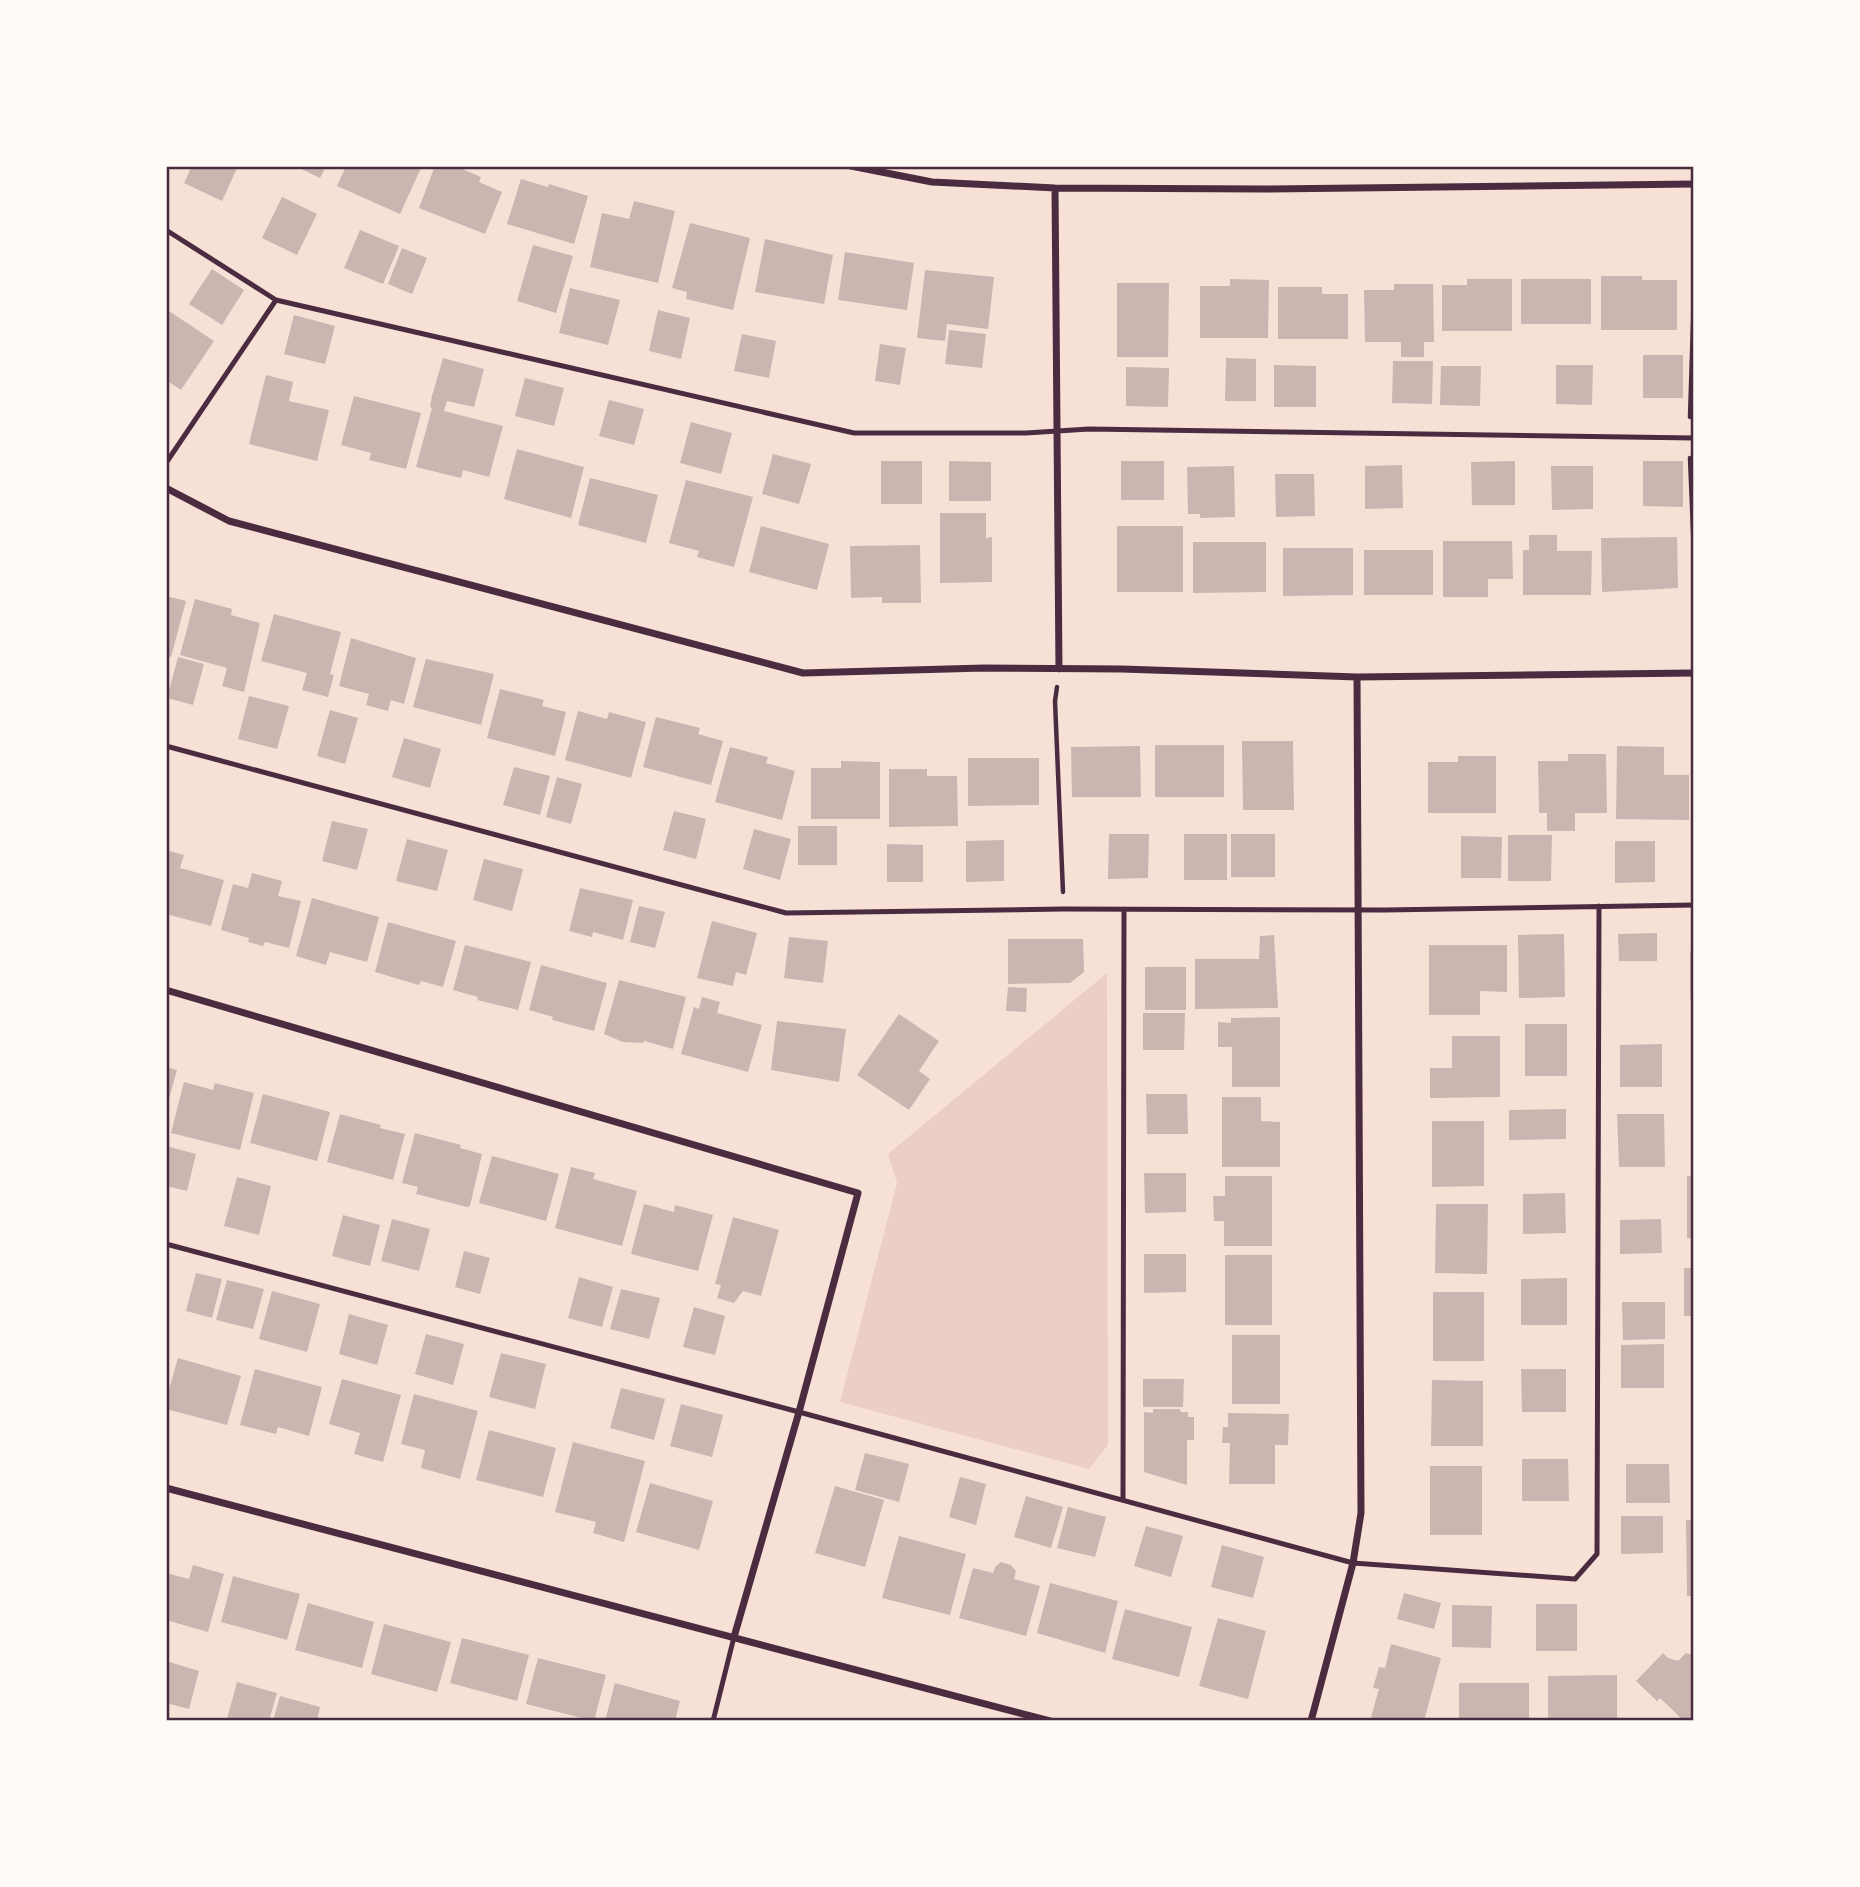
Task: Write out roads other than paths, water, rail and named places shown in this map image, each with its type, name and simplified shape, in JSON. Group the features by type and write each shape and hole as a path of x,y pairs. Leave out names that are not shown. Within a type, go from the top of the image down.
{"street":[{"path":"850,166 932,182 1055,188 1265,189 1694,184"},
{"path":"1055,188 1059,669"},
{"path":"166,488 229,521 803,673 1059,669 1357,677 1694,673"},
{"path":"1311,1721 1353,1563 1361,1513 1356,909 1357,677"},
{"path":"166,990 858,1193 734,1637"},
{"path":"166,1488 1050,1721"}],"lane":[{"path":"166,230 276,300 854,433 1026,433 1089,429 1694,438"},
{"path":"166,463 276,300"},
{"path":"166,746 786,913 1694,905"},
{"path":"166,1244 1353,1563 1575,1579 1597,1554 1599,906"},
{"path":"1123,1500 1124,909"},
{"path":"713,1721 734,1637"}]}
